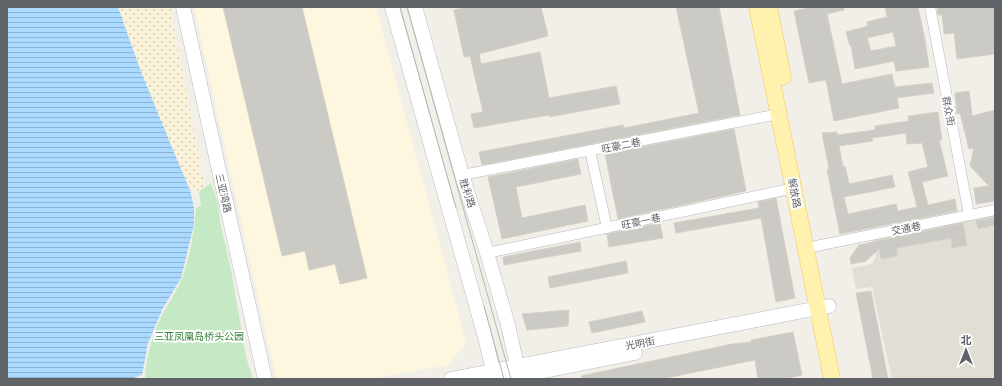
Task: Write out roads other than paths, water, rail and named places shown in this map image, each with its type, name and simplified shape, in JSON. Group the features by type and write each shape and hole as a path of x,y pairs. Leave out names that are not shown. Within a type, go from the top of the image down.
{"main road":[{"name":"三亚湾路","path":"183,7 265,379"},
{"path":"392,7 497,376"},
{"name":"胜利路","path":"415,7 462,175 487,252 508,325 519,374"},
{"name":"解放路","path":"757,7 794,188 824,311 843,379"},
{"name":"解放路","path":"769,7 816,246 832,379"},
{"name":"光明街","path":"451,379 519,374 824,311"}],"street":[{"name":"群众街","path":"930,7 969,215"},
{"name":"旺豪二巷","path":"462,175 779,114"},
{"path":"590,151 607,228"},
{"name":"旺豪一巷","path":"487,252 794,188"},
{"name":"交通巷","path":"816,246 995,210"}],"water":[{"path":"7,7 118,7 140,69 190,190 194,208 194,224 181,278 163,308 148,343 142,375 131,379 7,379"}],"tram line":[{"path":"400,7 456,208"},
{"path":"407,7 511,379"},
{"path":"484,306 504,379"}],"park label":[{"name":"三亚凤凰岛桥头公园","path":"199,336"}]}
